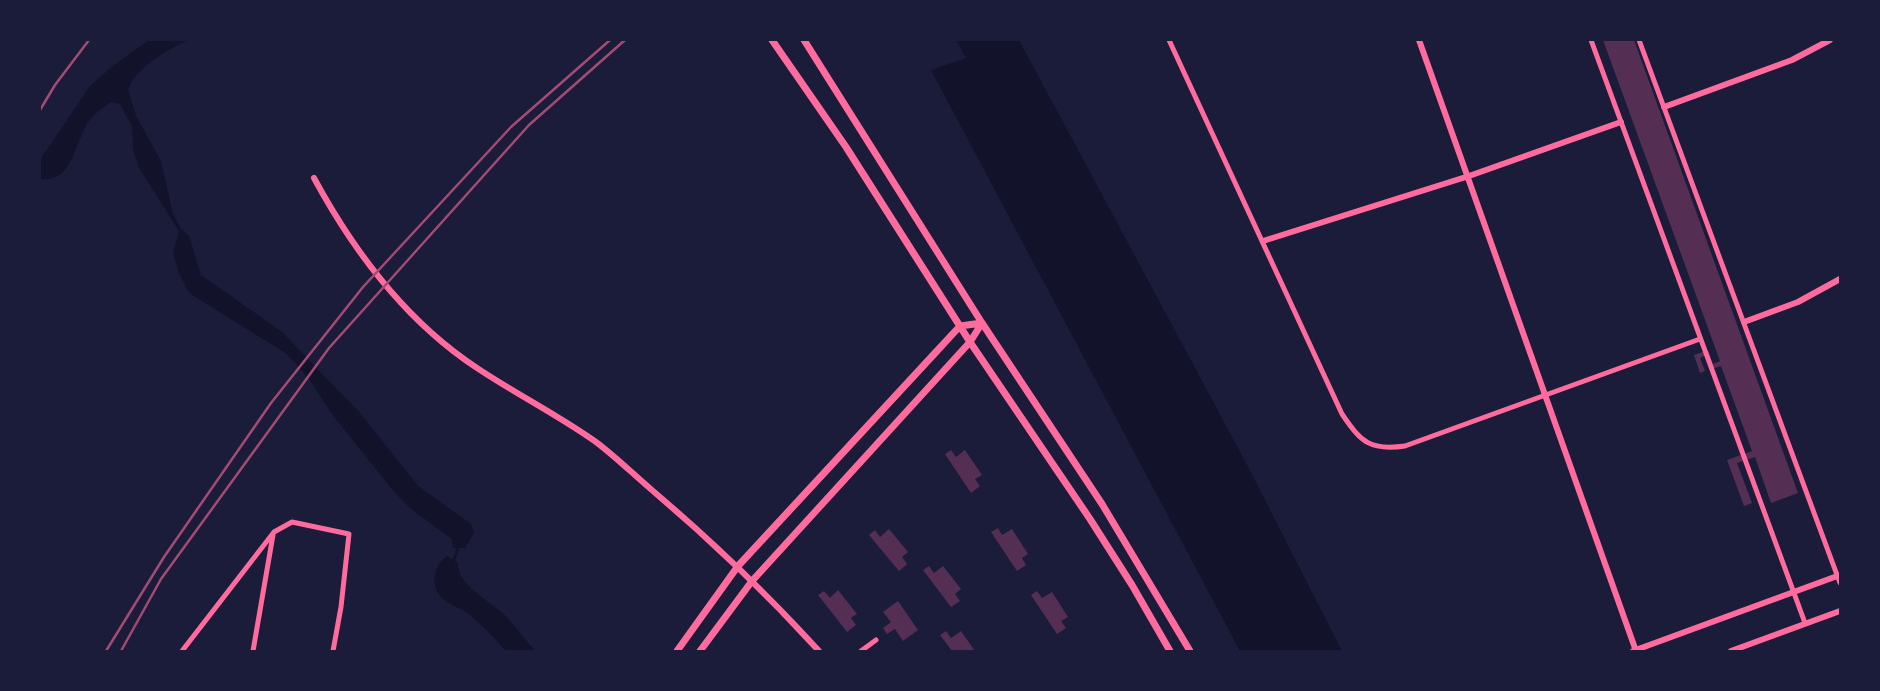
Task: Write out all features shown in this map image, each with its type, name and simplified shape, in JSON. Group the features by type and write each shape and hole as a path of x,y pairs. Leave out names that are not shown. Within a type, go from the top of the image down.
{"main road":[{"path":"772,40 846,148 970,342 1090,519 1132,585 1170,651"},
{"path":"804,40 982,323 1102,504 1190,651"},
{"path":"677,651 738,566 960,326 982,323"},
{"path":"700,651 752,580 970,342 982,323"}],"street":[{"path":"1169,40 1342,414 1360,438 1370,445 1394,448 1405,446 1700,339"},
{"path":"1419,40 1635,651 1793,592 1839,578 1638,40"},
{"path":"1591,40 1805,623"},
{"path":"1664,107 1792,60 1830,40"},
{"path":"1262,241 1468,176 1621,122"},
{"path":"314,178 332,209 389,291 434,334 477,368 597,444 738,566 819,651"},
{"path":"1744,322 1798,302 1840,279"},
{"path":"182,651 274,532 292,522 349,534 341,607 333,651"},
{"path":"253,651 274,532"},
{"path":"1731,651 1840,611"},
{"path":"861,651 876,640"}],"shaded area":[{"path":"149,40 190,40 154,59 138,74 128,90 136,116 161,161 173,214 181,229 189,236 201,275 282,332 361,414 418,486 471,524 474,533 465,548 453,548 452,539 411,509 395,493 331,413 310,380 287,354 189,293 179,273 173,253 179,231 139,168 133,149 132,126 120,104 111,102 91,118 65,170 50,179 40,179 40,160 90,86 114,65"},
{"path":"956,40 1019,40 1246,463 1342,651 1240,651 931,70 966,58"},
{"path":"447,556 458,563 459,571 469,586 501,611 535,651 506,651 472,617 443,599 436,588 434,576 438,565"}],"building":[{"path":"1603,40 1634,40 1798,493 1771,503 1755,457 1737,463 1752,503 1744,506 1727,460 1752,451 1721,366 1711,369 1706,355 1700,358 1705,371 1700,373 1694,355 1708,350 1713,364 1720,361"},
{"path":"951,450 956,457 965,450 982,475 975,479 980,486 971,493 945,454"},
{"path":"998,528 1002,535 1012,529 1028,554 1022,558 1026,565 1017,571 991,532"},
{"path":"889,529 908,552 902,557 907,564 899,571 869,535 875,530 880,537"},
{"path":"929,566 934,573 943,566 961,589 955,594 960,601 951,607 923,570"},
{"path":"838,590 857,614 851,618 856,625 847,632 818,595 824,591 830,598"},
{"path":"1037,591 1042,598 1052,592 1068,617 1061,621 1066,628 1057,634 1031,595"},
{"path":"898,601 918,630 903,641 895,629 887,634 883,628 891,622 883,612"},
{"path":"946,631 951,638 961,631 975,651 952,651 940,635"}],"waterway":[{"path":"453,562 459,546"}],"railway":[{"path":"40,110 55,85 89,40"},
{"path":"106,651 164,557 271,403 363,287 511,127 610,40"},
{"path":"121,651 161,579 329,348 529,125 625,40"}]}
